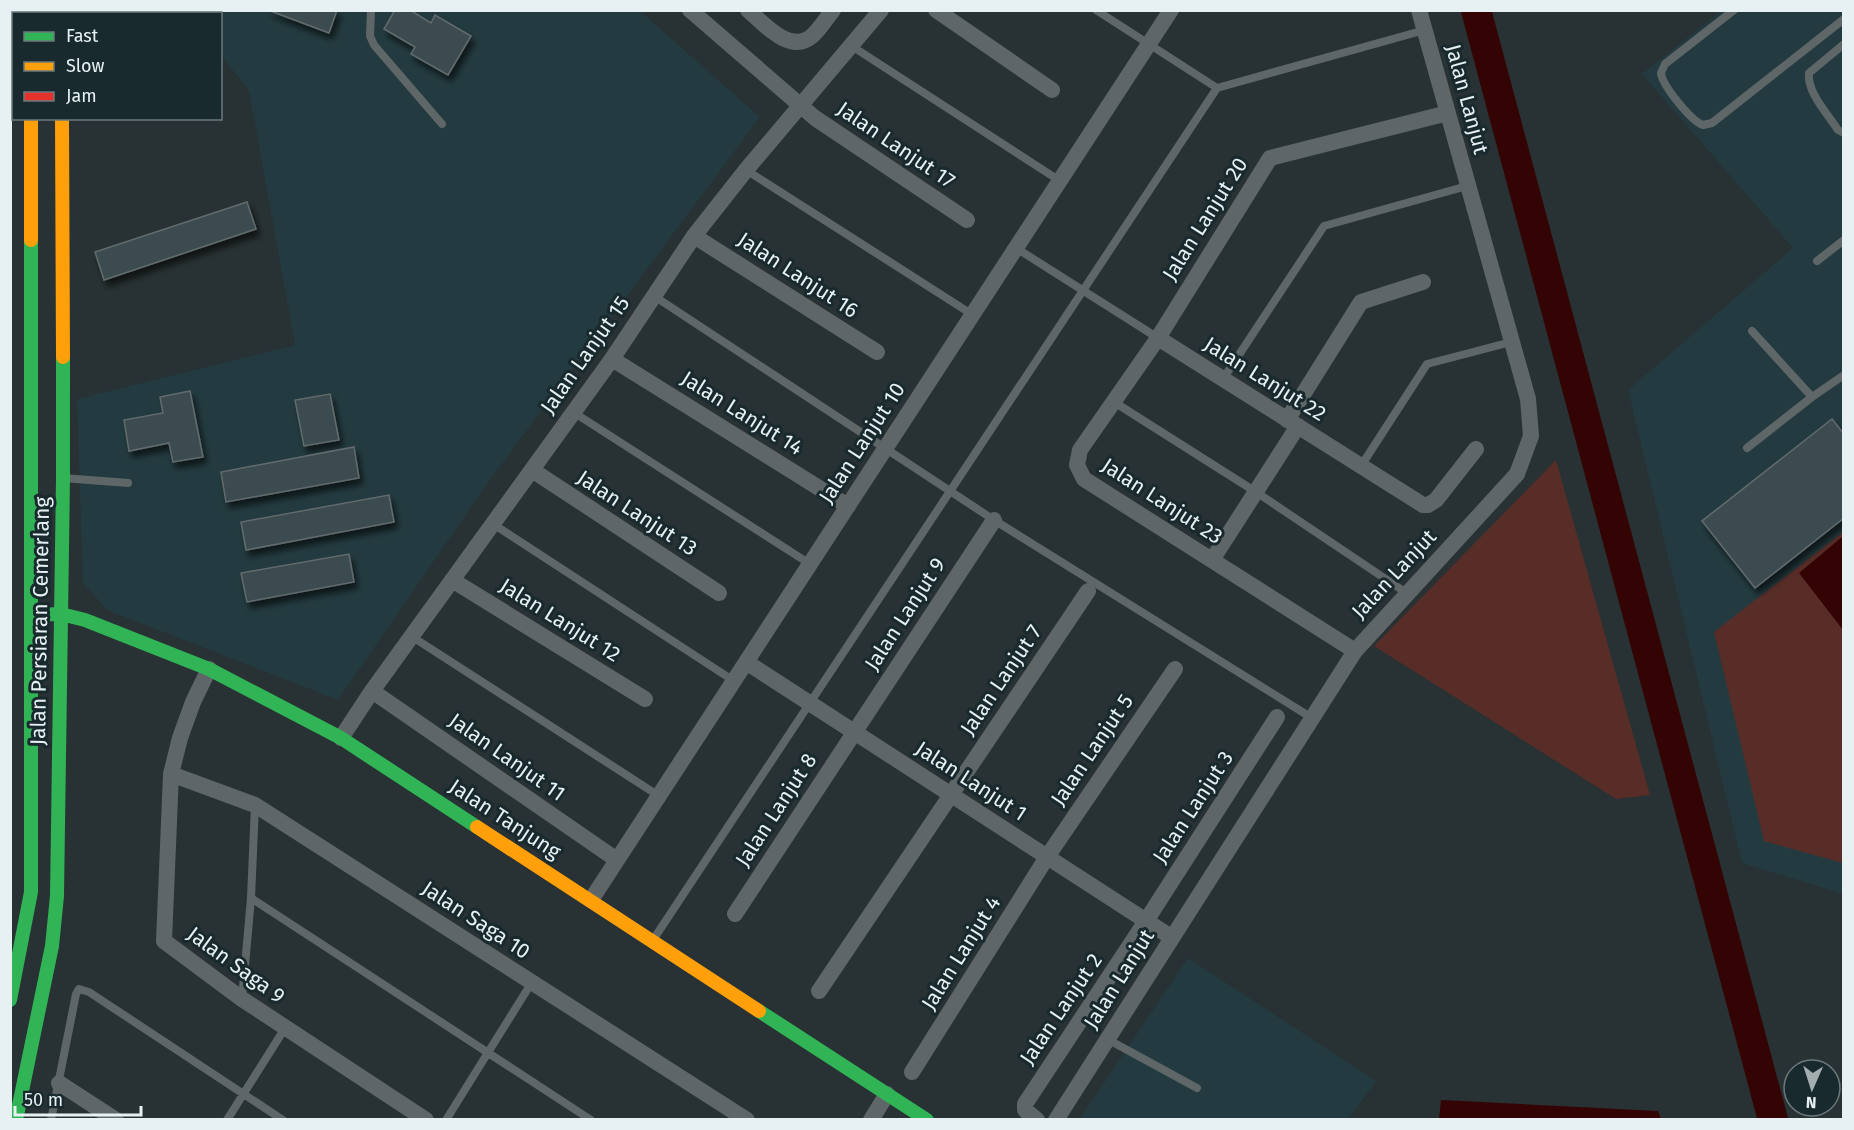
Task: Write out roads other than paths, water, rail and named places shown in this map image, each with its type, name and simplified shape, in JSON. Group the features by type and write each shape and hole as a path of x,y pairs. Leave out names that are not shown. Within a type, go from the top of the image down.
{"main road":[{"name":"Jalan Persiaran Cemerlang","path":"10,1000 31,892 31,120"},
{"name":"Jalan Persiaran Cemerlang","path":"16,1119 53,936 57,896 63,478 62,120"},
{"name":"Jalan Tanjung","path":"31,615 60,614 85,620 209,669 341,738 927,1119"}],"street":[{"name":"Jalan Lanjut 17","path":"690,10 815,118 967,220"},
{"path":"748,10 778,36 796,41 812,36 833,10"},
{"name":"Jalan Lanjut 15","path":"341,738 411,636 612,359 694,236 746,170 881,10"},
{"path":"936,10 1052,90"},
{"name":"Jalan Lanjut 10","path":"591,900 1171,10"},
{"name":"Jalan Lanjut","path":"1056,1119 1354,651 1517,474 1531,436 1528,399 1419,10"},
{"name":"Jalan Lanjut 20","path":"1158,338 1270,158 1448,113"},
{"name":"Jalan Lanjut 16","path":"694,236 877,352"},
{"path":"1212,560 1256,492 1360,302 1423,282"},
{"name":"Jalan Lanjut 22","path":"1158,338 1419,503 1428,505 1436,500 1476,449"},
{"name":"Jalan Lanjut 23","path":"1158,338 1080,450 1077,465 1084,479 1354,651"},
{"name":"Jalan Lanjut 14","path":"612,359 848,506"},
{"name":"Jalan Lanjut 13","path":"532,470 719,594"},
{"name":"Jalan Lanjut 9","path":"854,732 994,520"},
{"name":"Jalan Lanjut 12","path":"452,579 645,699"},
{"name":"Jalan Lanjut 7","path":"951,794 1088,591"},
{"name":"Jalan Lanjut 1","path":"746,662 1171,937"},
{"name":"Jalan Saga 9","path":"209,669 193,702 180,738 171,774 164,941 242,999 426,1119"},
{"name":"Jalan Lanjut 5","path":"1047,857 1174,669"},
{"name":"Jalan Lanjut 11","path":"372,691 617,861"},
{"name":"Jalan Lanjut 3","path":"1146,921 1277,717"},
{"name":"Jalan Lanjut 8","path":"735,914 854,732"},
{"name":"Jalan Saga 10","path":"171,774 255,805 747,1119"},
{"path":"819,991 951,794"},
{"name":"Jalan Lanjut 4","path":"912,1072 1047,857"},
{"name":"Jalan Lanjut 2","path":"1037,1119 1025,1110 1025,1104 1146,921"},
{"path":"59,1083 116,1119"},
{"path":"871,1119 887,1094"}],"lane":[{"path":"371,10 370,36 374,45 442,124"},
{"path":"1096,10 1217,88"},
{"path":"1734,10 1665,64 1661,73 1664,82 1694,121 1703,125 1712,123 1844,19"},
{"path":"653,940 1217,88 1425,30"},
{"path":"850,45 1060,181"},
{"path":"1844,45 1809,73 1808,80 1811,90 1838,130 1844,133"},
{"path":"746,170 973,315"},
{"path":"1224,379 1324,226 1467,186"},
{"path":"1818,261 1844,240"},
{"name":"Jalan Lanjut 22","path":"1016,248 1158,338"},
{"path":"654,296 994,520 1312,718"},
{"path":"1752,331 1812,397"},
{"path":"1361,466 1427,364 1511,342"},
{"path":"1747,448 1844,375"},
{"path":"1114,402 1256,492 1408,594"},
{"path":"573,412 810,564"},
{"path":"63,478 128,483"},
{"path":"493,524 734,681"},
{"path":"411,636 659,796"},
{"path":"242,999 251,898 255,805"},
{"path":"251,898 591,1119"},
{"path":"446,1119 532,982"},
{"path":"51,1119 76,994 80,989 89,992 284,1119"},
{"path":"227,1119 285,1028"},
{"path":"1107,1039 1197,1088"}],"waterway":[{"path":"1476,10 1773,1120"}]}
